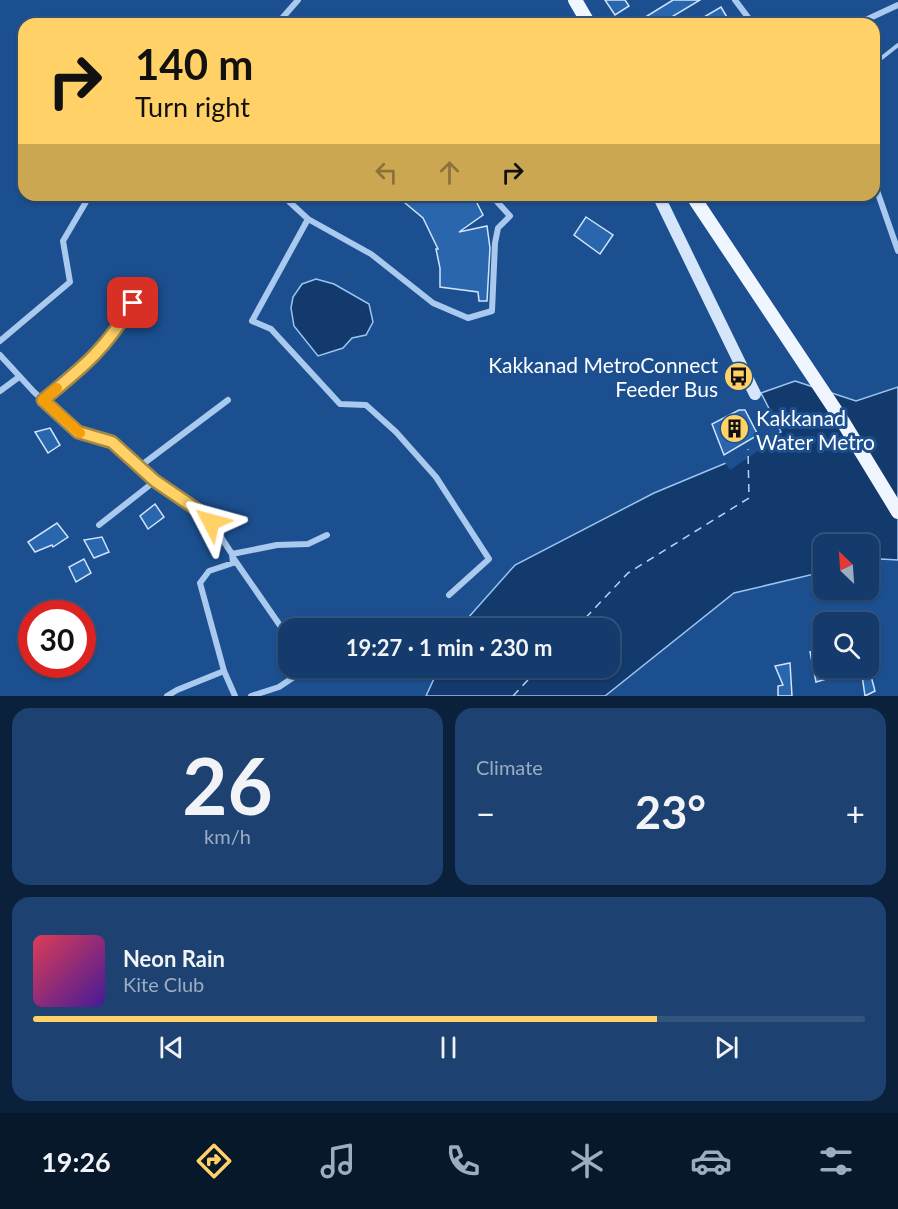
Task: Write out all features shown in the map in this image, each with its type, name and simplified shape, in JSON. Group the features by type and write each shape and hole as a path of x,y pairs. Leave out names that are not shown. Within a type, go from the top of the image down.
{"main road":[{"path":"575,0 586,18"},
{"path":"696,201 840,417 898,512"}],"street":[{"path":"282,18 298,0"},
{"path":"735,0 748,18"},
{"path":"869,18 898,5"},
{"path":"880,199 898,251"},
{"path":"0,341 70,282 63,241 86,201"},
{"path":"288,201 308,219 371,254 433,303 468,318 492,311 495,243 498,228 510,216 496,201"},
{"path":"661,201 755,393"},
{"path":"308,219 252,321 271,329 340,404 366,405 396,432 436,477 489,559 449,594"},
{"path":"43,400 93,360 118,328 133,303"},
{"path":"0,355 19,377 78,432 112,442 155,481 202,513 211,522 278,622"},
{"path":"0,391 19,377"},
{"path":"139,467 228,400"},
{"path":"99,525 155,481"},
{"path":"233,557 278,545 308,544 327,535"},
{"path":"233,557 233,564 208,572 200,583 224,671 235,696"},
{"path":"167,696 224,671"},
{"path":"251,696 279,687 290,678"}],"lane":[{"path":"880,59 898,45"}],"water":[{"path":"316,279 334,284 369,304 373,322 366,335 352,338 343,348 318,356 294,326 291,308 293,297 302,284"},
{"path":"795,381 856,401 898,387 898,560 879,560 879,534 813,534 813,574 734,593 605,696 426,696 434,678 620,678 620,618 468,618 515,565 654,493 726,463 781,432 761,393"}],"pier":[{"path":"758,441 762,448 730,470 724,461"}],"building":[{"path":"605,0 625,0 629,6 615,15"},
{"path":"673,0 700,0 670,18 648,18 647,16"},
{"path":"721,7 727,18 702,18"},
{"path":"406,201 476,201 483,215 459,232 487,226 490,248 487,301 479,301 478,292 440,287 440,268 436,249 438,249 423,218 405,203"},
{"path":"586,217 613,235 600,254 574,235"},
{"name":"Kakkanad Water Metro","path":"739,410 745,410 758,435 724,455 712,424"},
{"path":"50,428 60,445 48,453 35,432"},
{"path":"155,504 164,517 148,529 140,516"},
{"path":"57,523 68,537 53,547 52,545 35,552 28,542"},
{"path":"102,537 109,552 94,558 84,540"},
{"path":"84,559 91,573 76,582 69,567"},
{"path":"810,652 813,652 813,667"},
{"path":"790,663 792,696 778,696 778,686 783,685 775,666"},
{"path":"815,678 830,678 816,682"},
{"path":"862,678 872,678 875,691 865,696"}],"ferry route":[{"path":"585,618 628,573 749,498 748,449"},
{"path":"513,696 530,678"}],"slow traffic":[{"path":"57,388 43,400 80,433"}],"place":[{"name":"Kakkanad MetroConnect Feeder Bus","path":"739,376"},
{"name":"Kakkanad Water Metro","path":"735,429"}],"route":[{"path":"133,303 118,328 93,360 43,400 78,432 112,442 155,481 202,513 211,522"}]}
